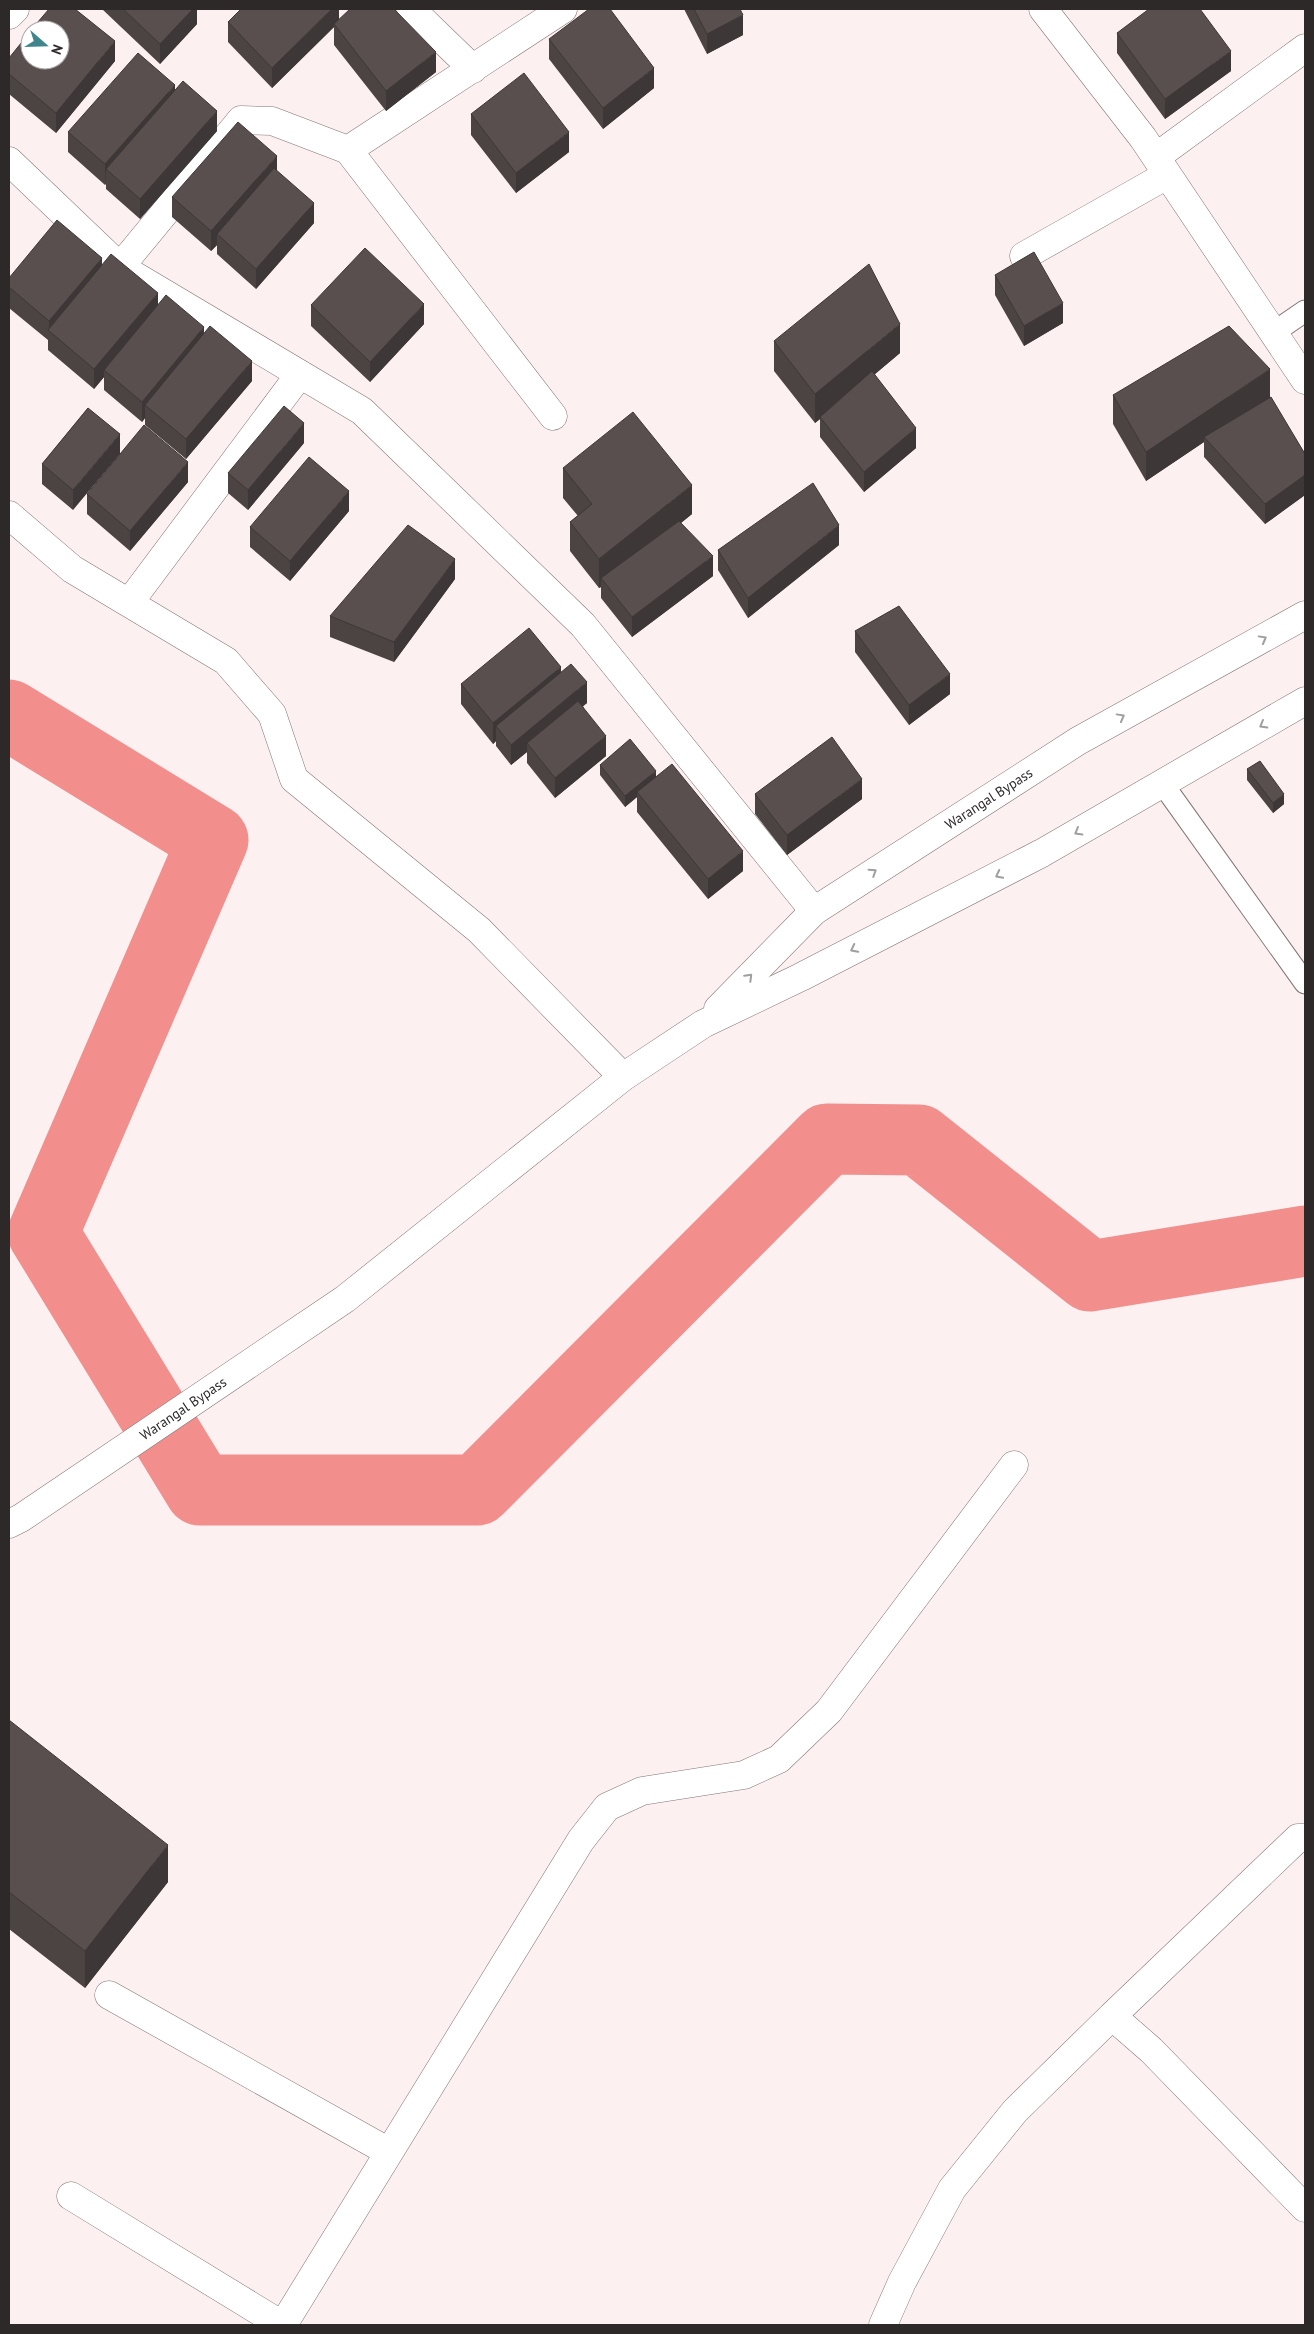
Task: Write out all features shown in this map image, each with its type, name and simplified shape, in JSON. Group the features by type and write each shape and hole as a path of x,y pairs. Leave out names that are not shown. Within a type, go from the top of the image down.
{"street":[{"path":"9,15 15,9"},
{"path":"411,9 473,69"},
{"path":"348,150 563,9"},
{"path":"1042,9 1143,138 1305,380"},
{"path":"1024,256 1161,166 1305,48"},
{"path":"120,267 241,120 272,121 348,150 553,416"},
{"path":"9,161 120,267 362,411 583,626 814,911"},
{"path":"129,603 300,374"},
{"path":"9,515 72,569 226,660 272,714 294,779 479,930 623,1077"},
{"name":"Warangal Bypass","path":"15,1521 345,1299 623,1077 703,1024 814,911 1078,741 1305,616"},
{"path":"703,1024 801,976 1042,852 1305,701"},
{"path":"70,2196 282,2325 581,1840 607,1807 642,1791 744,1776 779,1759 829,1711 1014,1465"},
{"path":"883,2325 902,2282 952,2189 1015,2111 1298,1838 1305,1838"},
{"path":"109,1995 389,2152"},
{"path":"1112,2016 1151,2050 1305,2208"}],"lane":[{"path":"1274,333 1305,311"},
{"path":"1162,783 1305,984"}],"building":[{"path":"49,9 75,9 115,41 56,113 9,74 9,58 20,44 20,70 70,70 70,20 40,20"},
{"path":"123,9 193,9 160,44"},
{"path":"241,9 332,9 272,68 228,22"},
{"path":"350,9 394,9 436,52 386,91 334,24"},
{"path":"589,9 610,9 654,68 603,108 549,39"},
{"path":"694,9 740,9 743,15 707,34"},
{"path":"1149,9 1200,9 1231,51 1165,99 1117,33"},
{"path":"138,53 175,85 105,164 68,132"},
{"path":"524,73 569,132 516,173 471,114"},
{"path":"183,81 217,111 140,199 106,169"},
{"path":"238,122 277,156 211,231 172,197"},
{"path":"274,168 314,203 256,269 217,234"},
{"path":"57,220 102,258 49,321 9,287 9,278"},
{"path":"365,248 424,304 370,362 311,305"},
{"path":"1034,252 1063,303 1024,326 995,275"},
{"path":"111,254 158,293 94,369 48,330"},
{"path":"869,264 900,324 815,394 774,341"},
{"path":"166,295 204,327 142,402 104,370"},
{"path":"210,326 252,361 186,439 145,405"},
{"path":"1229,326 1270,369 1146,452 1113,395"},
{"path":"872,371 916,428 864,472 820,417"},
{"path":"1271,397 1305,454 1305,475 1265,504 1204,437"},
{"path":"284,406 304,423 248,490 228,473"},
{"path":"88,408 120,434 73,490 42,464"},
{"path":"633,412 692,485 599,559 570,522 592,504 563,468"},
{"path":"144,425 188,462 130,531 87,494"},
{"path":"309,457 349,491 290,561 250,527"},
{"path":"813,483 839,525 748,598 718,550"},
{"path":"679,521 713,556 632,617 601,578"},
{"path":"408,525 455,559 394,642 330,616"},
{"path":"899,606 950,674 909,705 855,631"},
{"path":"529,628 561,667 493,723 461,684"},
{"path":"571,664 587,682 511,745 496,726"},
{"path":"578,701 606,736 555,778 527,743"},
{"path":"832,737 862,779 787,835 755,794"},
{"path":"630,739 656,771 625,796 600,765"},
{"path":"1260,761 1284,794 1273,803 1247,769"},
{"path":"672,764 743,851 708,879 637,792"},
{"path":"9,1720 168,1845 85,1951 9,1892"}],"waterway":[{"path":"9,715 213,840 43,1233 200,1490 477,1490 827,1139 919,1140 1090,1276 1305,1241"}]}
